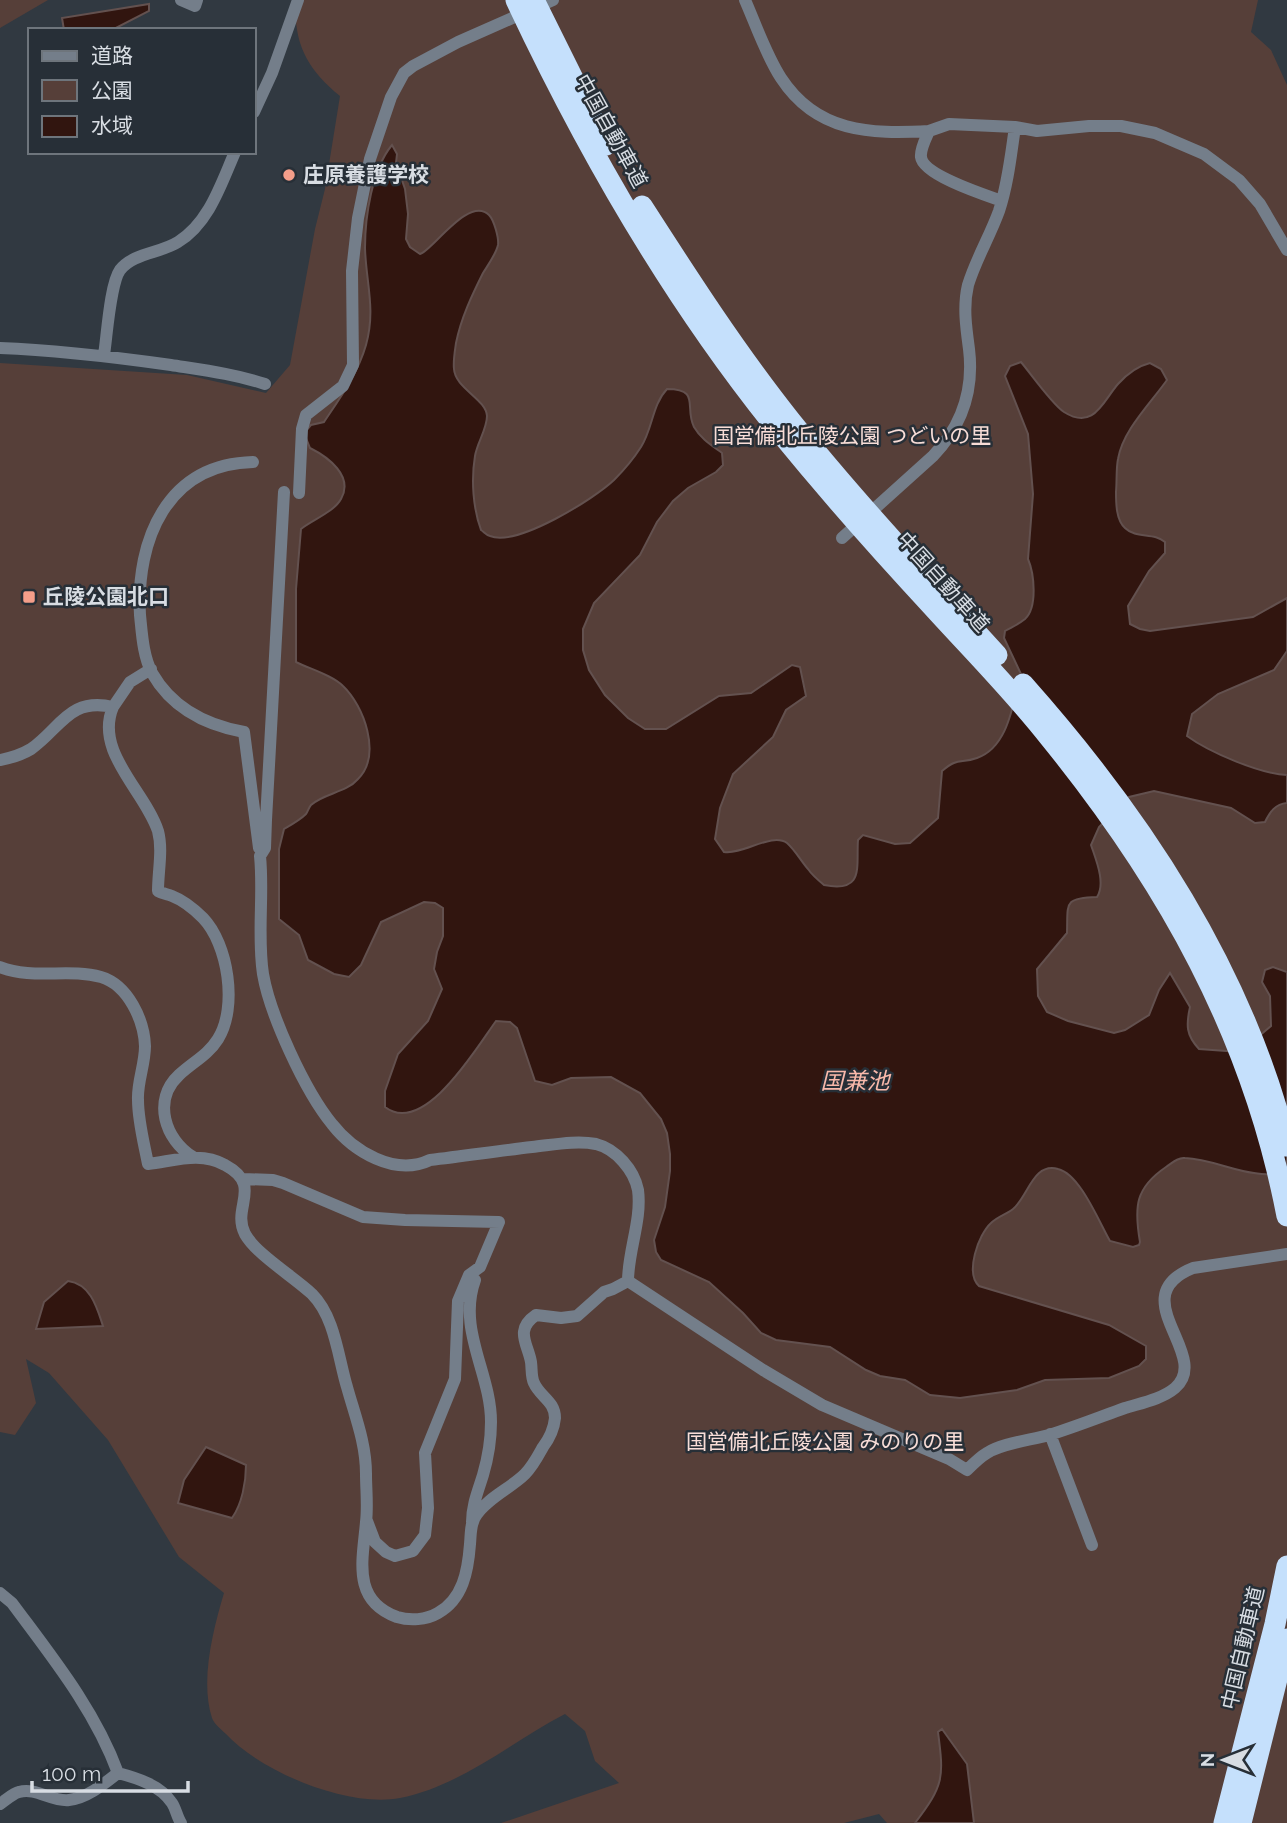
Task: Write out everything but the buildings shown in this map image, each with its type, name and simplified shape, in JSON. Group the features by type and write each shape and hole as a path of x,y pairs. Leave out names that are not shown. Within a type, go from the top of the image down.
{"highway":[{"name":"中国自動車道","path":"516,0 544,60 590,145 635,222 723,356 776,427 825,486 1083,755 1130,830 1201,929 1243,1034 1269,1082 1287,1146"},
{"name":"中国自動車道","path":"534,0 591,117 639,201 742,356 789,419 1016,687"},
{"name":"中国自動車道","path":"1243,1034 1287,1216"},
{"name":"中国自動車道","path":"1224,1823 1287,1566"},
{"name":"中国自動車道","path":"1241,1823 1287,1639"}],"street":[{"path":"181,0 195,6 197,0"},
{"path":"256,109 298,0"},
{"path":"299,493 302,429 306,415 343,386 353,365 352,271 358,218 370,159 391,97 404,73 413,66 458,42 553,0"},
{"path":"745,0 780,77 793,94 827,120 858,130 929,131 949,124 1015,127 1037,131 1121,126 1155,133 1188,146 1215,161 1250,192 1274,224 1287,250"},
{"path":"842,538 933,456 947,442 958,424 970,386 965,313 968,287 1002,201 1015,127"},
{"path":"929,131 920,153 925,166 945,179 1002,201"},
{"path":"104,355 119,271 130,261 176,243 190,233 206,215 234,154"},
{"path":"0,348 104,355 243,377 265,384"},
{"path":"253,462 222,468 198,477 172,497 155,521 141,572 139,601 144,647 151,669 166,692 186,711 213,725 244,732 260,856 263,972 267,993 290,1050 318,1105 333,1126 371,1158 401,1165 421,1165 430,1160 554,1144 597,1144 610,1150 626,1164 638,1192 638,1213 629,1258 628,1281"},
{"path":"260,856 265,848 284,492"},
{"path":"151,669 130,682 113,707 107,726 111,744 153,820 160,838 158,891 181,900 196,912 216,934 223,955 228,1012 223,1029 211,1049 174,1080 164,1100 165,1119 173,1140 193,1157"},
{"path":"0,760 27,751 77,708 94,705 113,707"},
{"path":"0,967 32,974 87,974 109,980 126,994 136,1012 144,1036 138,1101 148,1164 193,1157 209,1159 226,1165 243,1179 282,1183 363,1217 499,1222 468,1302 468,1316 488,1394 491,1420 489,1448 474,1502 468,1562 461,1588 440,1612 430,1617 413,1619 394,1616 371,1599 365,1588 362,1560 366,1520 366,1467 360,1427 331,1326 312,1294 248,1239 241,1225 245,1198 243,1179"},
{"path":"628,1281 763,1370 822,1405 967,1470 989,1451 1050,1434 1147,1401 1176,1387 1182,1378 1183,1354 1164,1312 1169,1287 1180,1273 1193,1268 1287,1254"},
{"path":"366,1520 380,1548 395,1556 407,1555 413,1551 428,1529 425,1453 455,1379 458,1301 469,1275 480,1267"},
{"path":"472,1522 496,1496 526,1473 547,1442 554,1426 553,1406 533,1381 530,1359 524,1343 527,1324 536,1315 561,1318 578,1316 604,1292 628,1281"},
{"path":"1050,1434 1092,1545"},
{"path":"0,1593 12,1603 81,1698 108,1745 118,1773"},
{"path":"0,1804 18,1791 36,1792 55,1799 69,1800 90,1793 118,1773"},
{"path":"118,1773 135,1778 163,1793 171,1801 181,1823"}],"green space":[{"path":"0,0 48,0 0,28"},
{"path":"296,0 1258,0 1251,32 1271,50 1287,85 1287,1823 887,1823 879,1814 844,1823 501,1823 619,1783 595,1761 585,1731 565,1714 465,1774 422,1792 379,1800 331,1792 283,1774 261,1761 241,1748 214,1722 207,1688 209,1656 224,1593 179,1557 108,1440 49,1373 26,1359 36,1403 15,1435 0,1432 0,363 187,375 266,393 290,365 325,189 340,96 319,76 304,54 297,29"}],"water":[{"path":"149,4 149,11 116,28 64,28 62,18"},
{"name":"国兼池","path":"392,145 397,154 396,163 405,189 408,214 406,239 410,247 420,254 426,251 471,212 481,211 489,215 497,234 497,248 467,307 458,334 454,359 454,369 459,382 482,404 487,416 476,451 473,475 481,530 489,536 502,538 518,535 555,519 604,488 621,473 641,447 658,402 667,389 684,392 688,396 694,427 722,453 723,465 673,501 657,522 640,555 594,603 583,629 583,650 589,670 605,695 628,718 645,729 666,729 719,696 751,693 792,665 800,667 806,696 786,710 773,737 733,774 720,808 715,839 724,852 781,840 790,846 824,885 846,885 856,876 858,840 863,835 895,844 910,843 938,818 942,771 956,762 971,760 988,752 1003,734 1008,722 1021,674 1004,638 1005,631 1023,621 1029,614 1034,590 1028,559 1033,494 1028,434 1005,376 1010,366 1021,362 1059,408 1074,417 1083,418 1097,412 1118,384 1133,371 1150,363 1161,369 1167,380 1131,428 1117,463 1116,506 1122,525 1134,533 1156,537 1165,542 1165,553 1149,571 1128,606 1130,624 1150,631 1253,617 1287,598 1287,651 1274,670 1218,694 1192,714 1187,736 1235,761 1263,771 1287,775 1287,803 1273,809 1265,822 1255,823 1231,808 1154,791 1129,797 1099,827 1091,845 1099,871 1100,891 1097,897 1078,899 1070,904 1067,933 1037,969 1038,996 1047,1012 1068,1021 1114,1033 1125,1030 1149,1015 1159,990 1170,973 1190,1007 1188,1030 1199,1049 1240,1052 1271,1026 1270,996 1262,982 1265,970 1273,967 1287,972 1287,1175 1245,1172 1211,1162 1177,1159 1148,1183 1139,1199 1137,1218 1140,1242 1133,1247 1110,1241 1074,1180 1058,1169 1050,1168 1037,1175 1013,1209 993,1221 986,1229 973,1264 975,1280 979,1286 1109,1325 1146,1346 1146,1359 1139,1366 1109,1378 1045,1380 1017,1390 960,1398 930,1395 905,1380 880,1376 830,1347 776,1340 761,1333 709,1282 661,1260 656,1252 654,1240 665,1207 670,1171 667,1133 661,1119 640,1093 611,1077 571,1078 552,1085 535,1081 517,1028 510,1022 496,1021 463,1068 432,1100 416,1110 400,1113 385,1107 385,1091 398,1054 428,1021 442,989 434,969 443,936 443,908 435,903 424,902 381,922 361,965 349,977 334,974 308,960 299,935 279,919 279,849 284,829 304,816 316,801 353,784 365,769 369,757 367,731 351,695 333,679 296,662 296,589 301,529 338,504 344,491 342,475 331,462 310,448 304,433 311,425 324,422 363,355 370,320 366,222 379,167"},
{"path":"68,1281 76,1283 88,1292 103,1326 36,1329 44,1302"},
{"path":"206,1447 246,1465 243,1493 232,1518 178,1503 184,1480"},
{"path":"942,1729 967,1764 974,1823 915,1823 932,1799 940,1780 938,1732"}],"place":[{"name":"庄原養護学校","path":"289,175"},
{"name":"丘陵公園北口","path":"29,597"}],"park label":[{"name":"国営備北丘陵公園 つどいの里","path":"852,436"},
{"name":"国営備北丘陵公園 みのりの里","path":"825,1442"}]}
